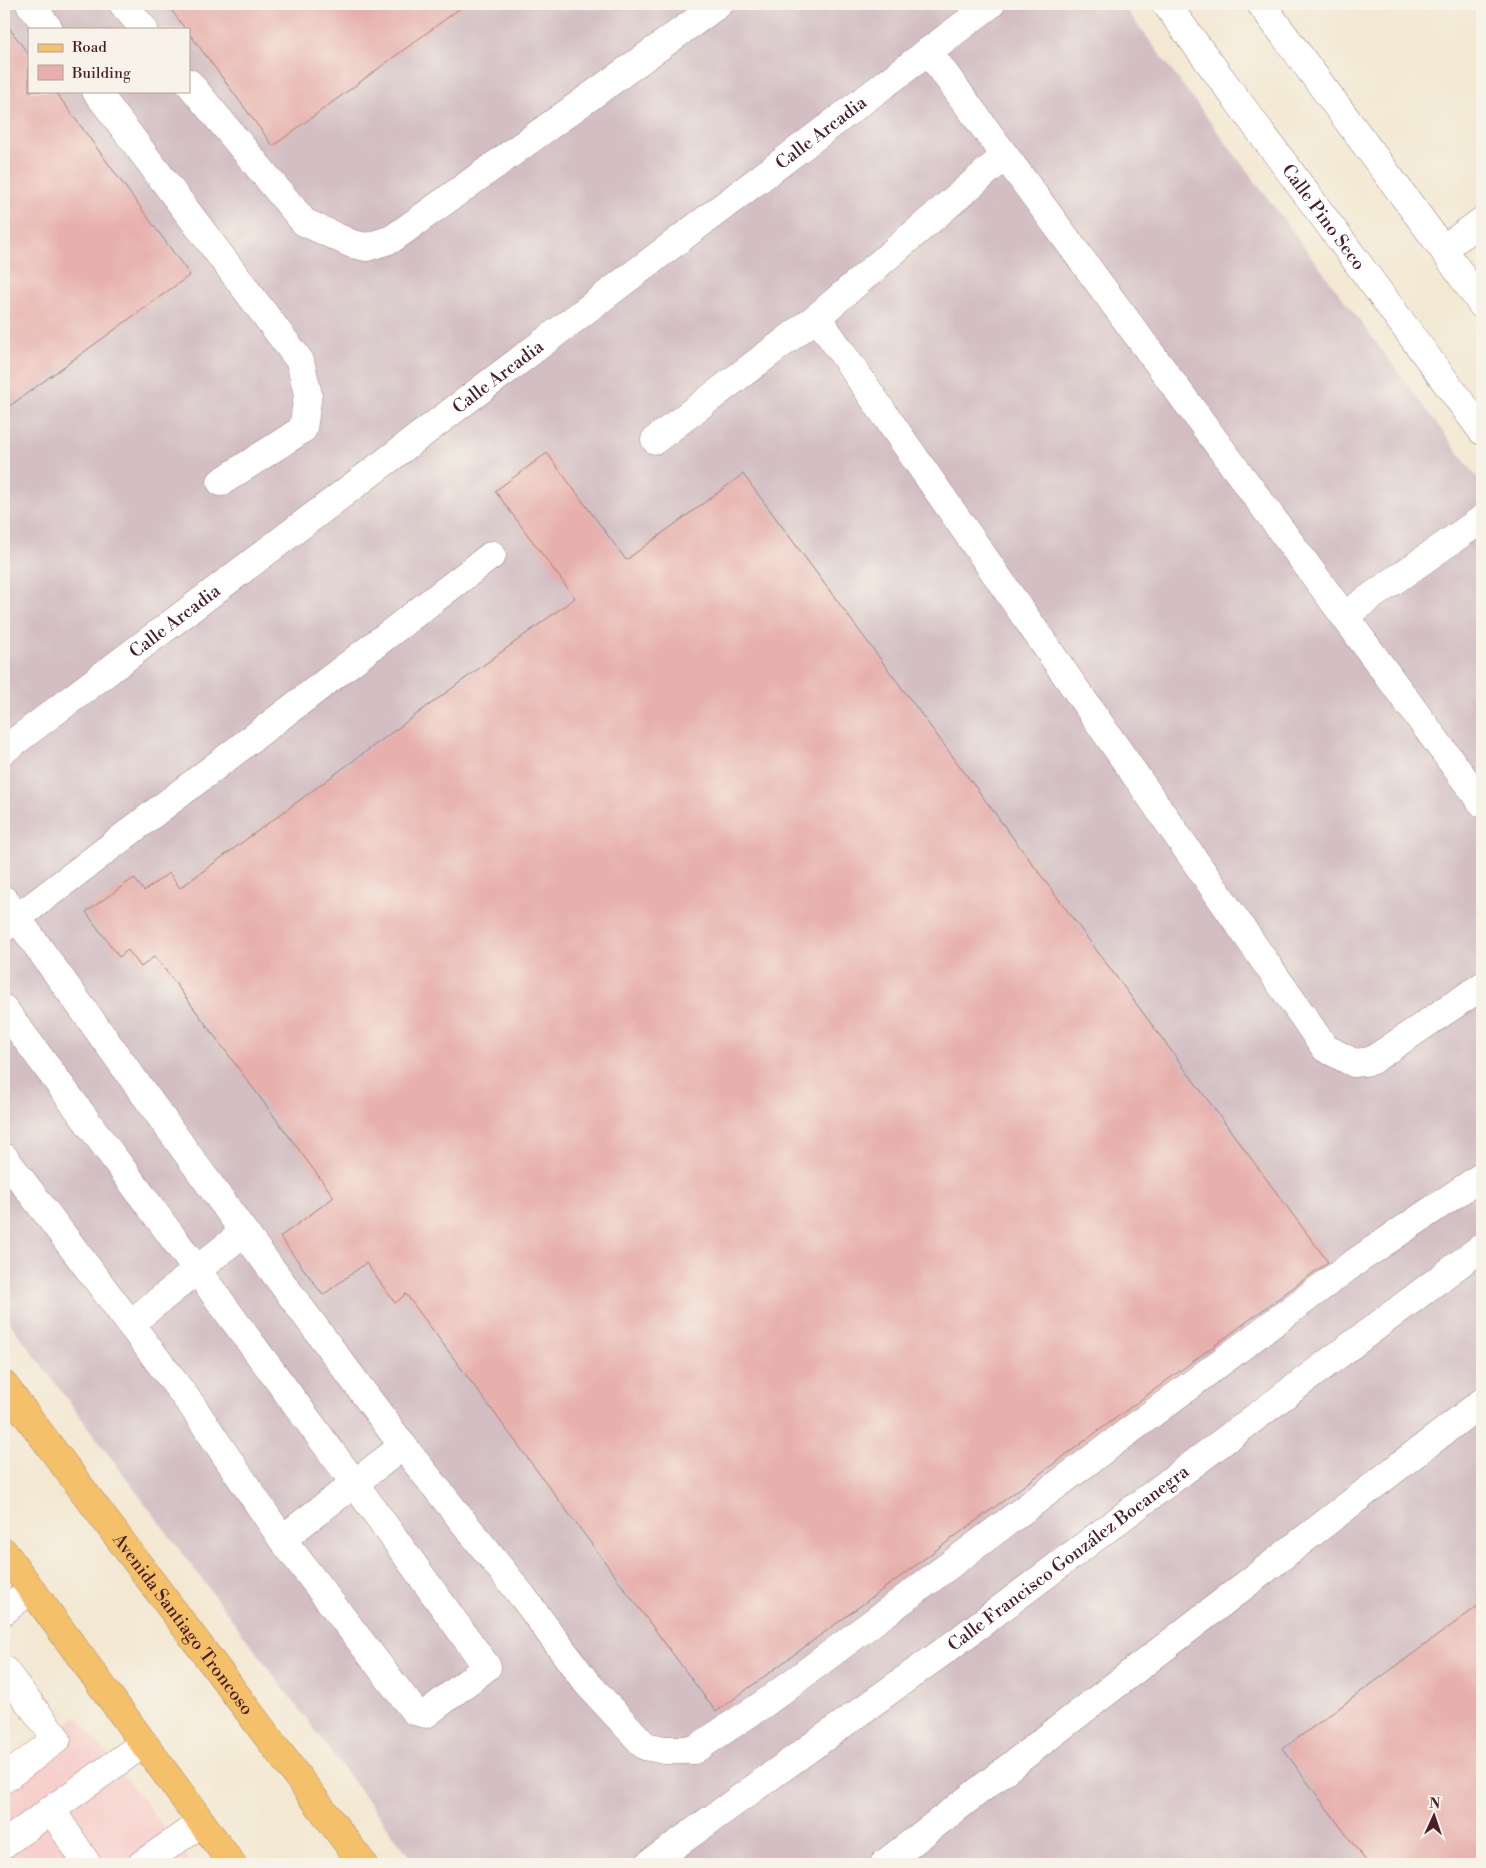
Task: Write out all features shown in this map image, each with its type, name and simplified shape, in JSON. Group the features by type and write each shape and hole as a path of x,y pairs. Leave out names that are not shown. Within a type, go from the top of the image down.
{"main road":[{"name":"Avenida Santiago Troncoso","path":"4,1385 363,1864"},
{"path":"4,1552 232,1864"}],"street":[{"path":"30,4 48,28"},
{"path":"123,4 143,28"},
{"path":"190,84 304,222 352,244 367,247 392,240 718,4"},
{"name":"Calle Arcadia","path":"4,750 991,4"},
{"name":"Calle Pino Seco","path":"1166,4 1482,431"},
{"path":"1261,4 1444,249 1482,305"},
{"path":"928,51 1345,615 1482,804"},
{"path":"97,92 300,361 308,394 303,429 221,482"},
{"path":"655,440 817,317 1005,156"},
{"path":"1444,249 1482,221"},
{"path":"817,317 1325,1048 1354,1063 1371,1062 1482,986"},
{"path":"1345,615 1482,518"},
{"path":"492,554 8,915 403,1446 523,1597 586,1682 645,1746 664,1750 694,1750 765,1703 1351,1265 1482,1176"},
{"path":"4,1009 195,1270 355,1484 487,1667 426,1714 414,1711 282,1539 193,1407 4,1157"},
{"path":"130,1324 244,1232"},
{"name":"Calle Francisco González Bocanegra","path":"649,1864 947,1649 1482,1247"},
{"path":"884,1864 1482,1402"},
{"path":"282,1539 403,1446"},
{"path":"4,1611 31,1589"},
{"path":"4,1670 57,1738 4,1779"},
{"path":"4,1844 144,1742"},
{"path":"51,1809 87,1864"},
{"path":"142,1864 202,1823"}],"shaded area":[{"path":"4,4 1122,4 1482,484 1482,1864 415,1864 4,1315"},
{"path":"77,1716 193,1864 4,1864 4,1771"}],"building":[{"path":"167,4 466,4 273,146 190,34 190,28 184,28"},
{"path":"4,21 28,54 28,92 56,92 190,275 4,410"},
{"path":"547,453 626,560 743,474 1328,1262 716,1712 406,1294 395,1303 366,1263 323,1295 280,1237 334,1197 155,956 141,967 128,950 119,957 86,912 134,878 144,891 169,873 180,888 575,598 495,491"},
{"path":"1482,1603 1482,1864 1368,1864 1283,1749"}]}
